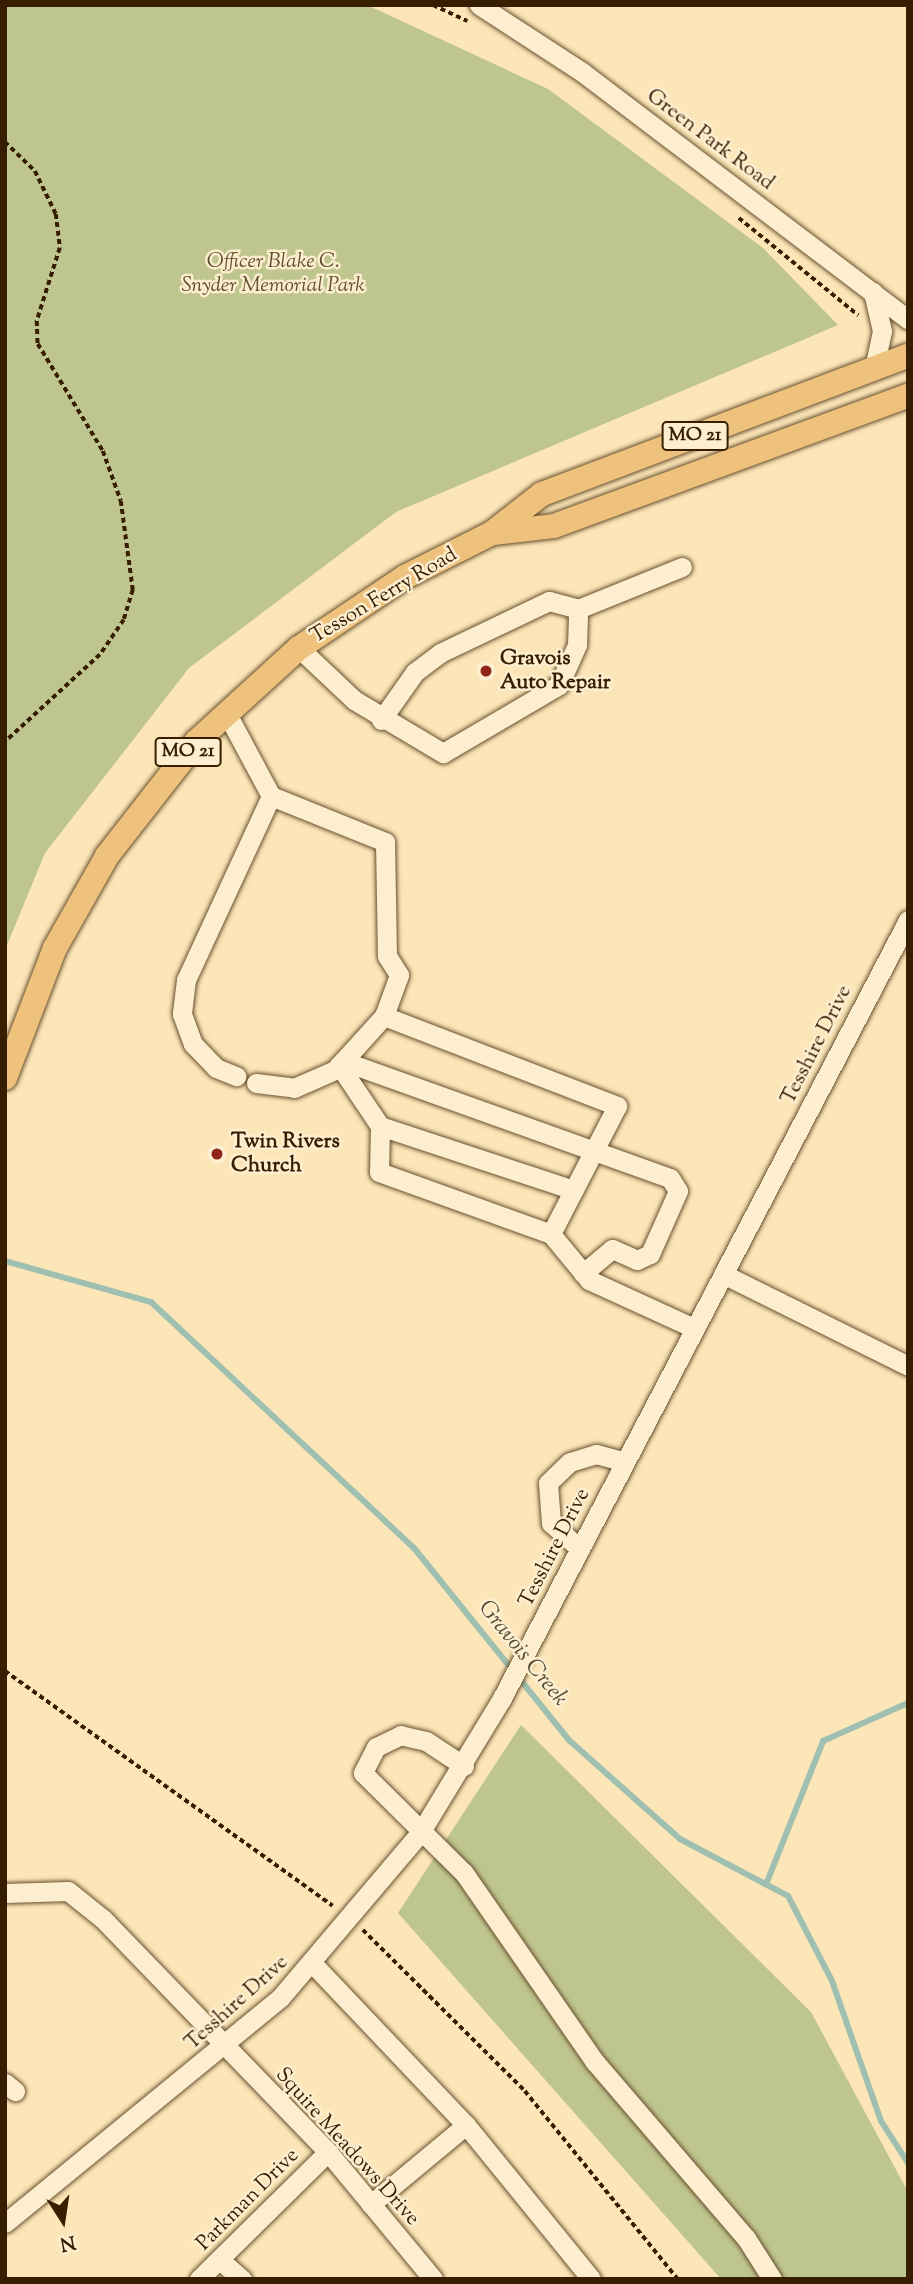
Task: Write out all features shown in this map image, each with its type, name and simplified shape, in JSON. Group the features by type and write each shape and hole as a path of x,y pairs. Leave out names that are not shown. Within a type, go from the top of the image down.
{"main road":[{"name":"Tesson Ferry Road","path":"5,1079 55,948 107,856 168,774 226,712 299,648 405,577 492,533 542,494 908,356"},
{"name":"Tesson Ferry Road","path":"492,533 554,526 908,396"}],"street":[{"name":"Green Park Road","path":"475,14 582,72 908,318"},
{"path":"873,292 882,331 874,368"},
{"path":"381,720 415,672 440,653 549,601 578,609 682,567"},
{"path":"299,648 381,720 443,754 462,747 559,685 574,656 578,609"},
{"path":"226,712 271,796 385,842 387,956 399,975 384,1016 339,1065 294,1088 256,1083"},
{"path":"236,1076 216,1068 193,1044 182,1013 186,980 271,796"},
{"name":"Tesshire Drive","path":"5,2223 226,2047 313,1964 420,1833 464,1766 501,1700 908,920"},
{"path":"384,1016 617,1106 551,1234"},
{"path":"339,1065 380,1126 379,1172 551,1234 583,1273 694,1328"},
{"path":"339,1065 595,1149 670,1178 678,1191 650,1254 637,1260 612,1249 583,1273"},
{"path":"380,1126 574,1190"},
{"path":"723,1274 908,1366"},
{"path":"580,1549 551,1523 548,1483 570,1462 596,1454 625,1462"},
{"path":"464,1766 411,1736 388,1736 376,1747 365,1781 464,1873 595,2062 746,2238 772,2279"},
{"name":"Squire Meadows Drive","path":"5,1893 68,1891 103,1919 328,2152 433,2279"},
{"path":"313,1964 466,2125 591,2279"},
{"path":"371,2204 466,2125"},
{"name":"Parkman Drive","path":"200,2279 328,2152"},
{"path":"221,2261 242,2279"}],"path":[{"path":"433,5 475,14"},
{"path":"5,142 34,171 56,214 60,247 37,321 38,344 103,451 121,500 133,590 124,620 100,655 5,742"},
{"path":"732,212 861,318"},
{"path":"5,1671 338,1910"},
{"path":"362,1930 525,2091 678,2279"}],"green space":[{"name":"Officer Blake C. Snyder Memorial Park","path":"5,5 367,5 548,89 763,248 838,325 396,512 189,668 45,853 5,950"},
{"path":"521,1725 811,2012 908,2192 908,2279 721,2279 398,1913"}],"waterway":[{"name":"Gravois Creek","path":"5,1261 151,1302 414,1548 570,1741 680,1839 788,1896 832,1981 881,2121 908,2163"},
{"path":"767,1882 823,1741 908,1703"}],"place":[{"name":"Gravois Auto Repair","path":"486,671"},
{"name":"Twin Rivers Church","path":"217,1154"}]}
